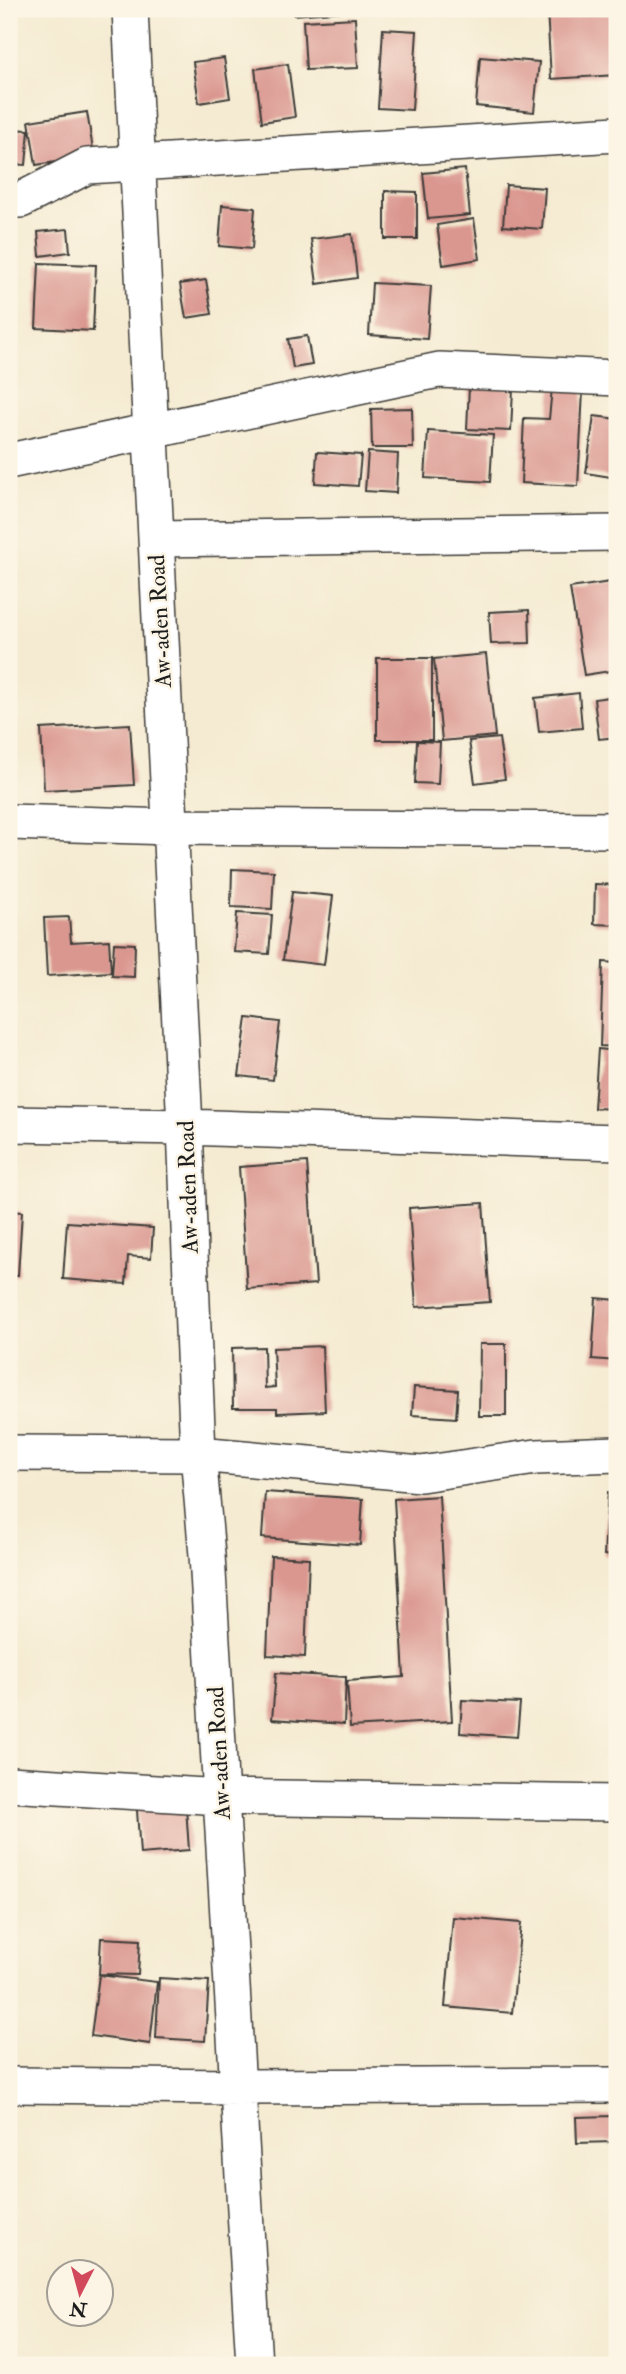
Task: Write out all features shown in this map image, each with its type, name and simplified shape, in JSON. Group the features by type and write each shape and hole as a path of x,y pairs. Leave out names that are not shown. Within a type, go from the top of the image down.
{"street":[{"name":"Aw-aden Road","path":"130,9 185,1127 198,1454 254,2365"},
{"path":"9,200 21,200 87,166 617,134"},
{"path":"9,461 439,370 617,378"},
{"path":"156,538 617,533"},
{"path":"9,822 170,827 617,830"},
{"path":"9,1124 185,1127 617,1142"},
{"path":"9,1453 198,1454 421,1474 536,1457 617,1454"},
{"path":"9,1784 221,1797 617,1803"},
{"path":"9,2085 617,2085"}],"building":[{"path":"294,9 347,9 347,11 294,15"},
{"path":"403,9 403,13 356,11"},
{"path":"526,9 525,17 477,11"},
{"path":"547,9 614,9 617,75 551,79"},
{"path":"355,18 358,68 306,70 303,21"},
{"path":"383,29 417,31 412,110 378,108"},
{"path":"480,57 539,62 534,112 476,106"},
{"path":"224,58 230,98 199,103 193,62"},
{"path":"288,64 295,117 262,122 255,69"},
{"path":"87,112 94,156 36,165 29,121"},
{"path":"9,129 29,130 26,165 9,164"},
{"path":"465,169 470,215 428,219 423,173"},
{"path":"506,185 545,188 542,229 503,226"},
{"path":"385,191 417,192 417,239 385,239"},
{"path":"222,205 255,208 252,249 219,246"},
{"path":"474,219 480,259 443,265 437,225"},
{"path":"68,229 70,252 40,256 38,232"},
{"path":"352,234 357,278 317,284 311,239"},
{"path":"39,263 96,265 93,331 36,328"},
{"path":"206,280 212,314 186,318 180,284"},
{"path":"372,283 431,286 427,339 369,335"},
{"path":"307,336 312,365 293,368 288,339"},
{"path":"469,386 513,389 511,431 467,429"},
{"path":"552,388 583,391 578,486 521,483 524,418 549,419"},
{"path":"412,408 413,448 372,448 371,409"},
{"path":"594,416 617,419 617,478 586,473"},
{"path":"428,431 493,435 490,482 425,478"},
{"path":"317,452 361,455 358,486 315,483"},
{"path":"368,452 398,454 396,493 365,491"},
{"path":"617,581 617,670 584,675 570,588"},
{"path":"529,610 530,643 491,644 489,612"},
{"path":"486,654 495,736 442,741 434,659"},
{"path":"377,658 432,658 432,740 377,740"},
{"path":"579,693 582,728 539,732 535,698"},
{"path":"617,696 617,737 599,739 594,699"},
{"path":"130,724 134,785 44,790 41,729"},
{"path":"499,738 505,779 475,783 469,741"},
{"path":"417,741 440,742 438,784 415,783"},
{"path":"232,869 274,871 272,909 231,907"},
{"path":"595,884 617,885 617,925 594,924"},
{"path":"292,892 333,896 324,965 283,960"},
{"path":"237,913 272,915 269,954 234,952"},
{"path":"69,917 71,942 109,940 111,972 47,976 44,918"},
{"path":"114,943 135,944 134,977 112,976"},
{"path":"603,962 617,963 617,1047 600,1046"},
{"path":"247,1018 280,1022 273,1080 239,1076"},
{"path":"598,1049 617,1051 617,1109 594,1108"},
{"path":"307,1162 316,1284 247,1289 239,1167"},
{"path":"483,1203 490,1302 416,1307 409,1208"},
{"path":"9,1211 22,1212 18,1276 9,1276"},
{"path":"67,1222 153,1228 151,1258 128,1256 126,1284 63,1279"},
{"path":"596,1298 617,1300 617,1361 592,1359"},
{"path":"480,1344 506,1344 506,1416 479,1416"},
{"path":"322,1346 325,1411 277,1413 277,1408 233,1408 232,1348 264,1347 265,1388 275,1387 273,1348"},
{"path":"414,1387 458,1390 456,1418 412,1415"},
{"path":"265,1492 363,1499 360,1545 262,1538"},
{"path":"608,1492 617,1493 617,1556 604,1555"},
{"path":"439,1496 452,1721 350,1727 347,1681 404,1677 394,1499"},
{"path":"271,1556 309,1558 305,1657 267,1655"},
{"path":"276,1673 346,1677 344,1724 272,1719"},
{"path":"462,1700 520,1703 517,1737 460,1733"},
{"path":"185,1793 189,1850 140,1854 136,1796"},
{"path":"453,1917 521,1923 512,2013 445,2007"},
{"path":"101,1938 140,1940 138,1975 99,1974"},
{"path":"99,1975 157,1982 150,2044 91,2036"},
{"path":"159,1978 209,1981 205,2041 156,2038"},
{"path":"613,2116 614,2142 577,2143 576,2117"}]}
